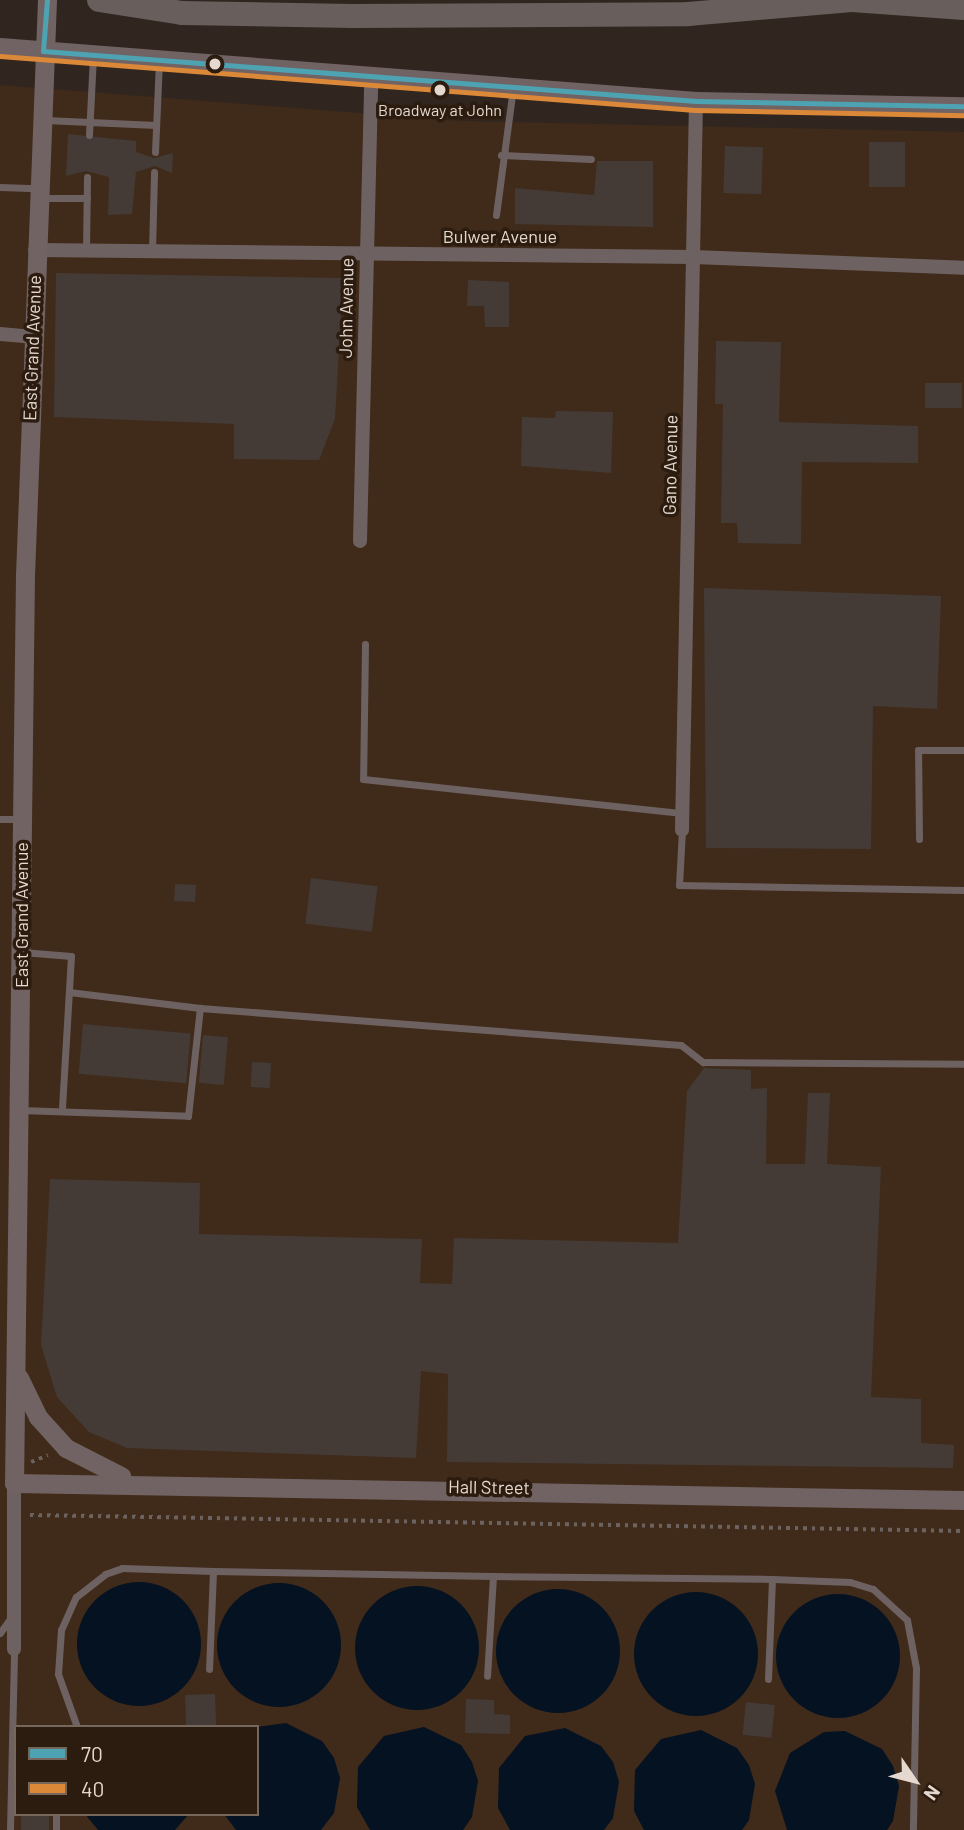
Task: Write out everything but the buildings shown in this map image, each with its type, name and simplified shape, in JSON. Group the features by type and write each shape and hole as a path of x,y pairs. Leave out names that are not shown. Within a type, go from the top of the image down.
{"highway":[{"path":"99,0 182,13 352,16 688,14 851,0 964,8"}],"main road":[{"name":"East Grand Avenue","path":"14,1483 22,819 36,193 47,0"},
{"path":"0,47 696,101 964,106"},
{"path":"17,1373 38,1417 66,1448 135,1481"},
{"name":"Hall Street","path":"14,1483 135,1481 964,1500"}],"street":[{"name":"John Avenue","path":"360,541 370,76"},
{"name":"Gano Avenue","path":"682,830 696,101"},
{"name":"Bulwer Avenue","path":"35,250 694,257 964,268"},
{"path":"0,334 33,337"},
{"name":"East Grand Avenue","path":"14,1483 14,1649"}],"lane":[{"path":"89,135 93,54"},
{"path":"155,152 159,59"},
{"path":"496,215 501,155 513,87"},
{"path":"39,120 156,125"},
{"path":"501,155 591,159"},
{"path":"152,251 155,172"},
{"path":"86,250 87,177"},
{"path":"0,187 87,198"},
{"path":"365,644 363,779 683,813"},
{"path":"919,838 918,750 964,750"},
{"path":"0,819 22,819"},
{"path":"682,830 679,885 964,890"},
{"path":"21,952 71,957 62,1107"},
{"path":"69,992 200,1008 669,1043 703,1062 964,1064"},
{"path":"20,1110 62,1107 188,1116 200,1008"},
{"path":"76,1725 58,1674 59,1645 68,1610 84,1588 122,1568 850,1582 873,1589 907,1620 916,1668 913,1830"},
{"path":"209,1669 213,1571"},
{"path":"487,1676 493,1576"},
{"path":"768,1679 772,1579"},
{"path":"0,1633 13,1613"},
{"name":"East Grand Avenue","path":"10,1830 14,1649"}],"path":[{"path":"31,1462 52,1451"},
{"path":"39,1515 964,1531"}],"shaded area":[{"path":"0,85 461,121 964,132 964,1830 0,1830"}],"water":[{"path":"139,1582 163,1587 183,1600 196,1620 201,1644 196,1668 183,1688 163,1701 139,1706 115,1701 95,1688 82,1668 77,1644 82,1620 95,1600 115,1587"},
{"path":"279,1583 303,1588 323,1601 336,1621 341,1645 336,1669 323,1689 303,1702 279,1707 255,1702 235,1689 222,1669 217,1645 222,1621 235,1601 255,1588"},
{"path":"417,1586 441,1591 461,1604 474,1624 479,1648 474,1672 461,1692 441,1705 417,1710 393,1705 373,1692 360,1672 355,1648 360,1624 373,1604 393,1591"},
{"path":"558,1589 582,1594 602,1607 615,1627 620,1651 615,1675 602,1695 582,1708 558,1713 534,1708 514,1695 501,1675 496,1651 501,1627 514,1607 534,1594"},
{"path":"696,1592 720,1597 740,1610 753,1630 758,1654 753,1678 740,1698 720,1711 696,1716 672,1711 652,1698 639,1678 634,1654 639,1630 652,1610 672,1597"},
{"path":"838,1594 862,1599 882,1612 895,1632 900,1656 895,1680 882,1700 862,1713 838,1718 814,1713 794,1700 781,1680 776,1656 781,1632 794,1612 814,1599"},
{"path":"286,1723 322,1741 334,1758 340,1778 334,1813 321,1830 236,1830 226,1816 259,1816 259,1727"},
{"path":"424,1727 461,1745 472,1762 478,1781 472,1817 463,1830 370,1830 357,1807 358,1767 384,1736"},
{"path":"565,1728 601,1746 613,1762 619,1782 613,1818 604,1830 510,1830 498,1808 499,1768 525,1736"},
{"path":"701,1730 737,1748 749,1765 755,1784 749,1820 742,1830 644,1830 634,1811 635,1770 661,1739"},
{"path":"845,1731 882,1749 893,1766 899,1786 893,1821 887,1830 787,1830 775,1791 790,1753 824,1732"},
{"path":"87,1816 187,1816 175,1830 98,1830"}],"transit line":[{"name":"70","path":"47,0 43,51 696,101 964,106"},
{"name":"40","path":"0,56 695,110 964,115"}],"place":[{"name":"Broadway at John","path":"440,90"}]}
